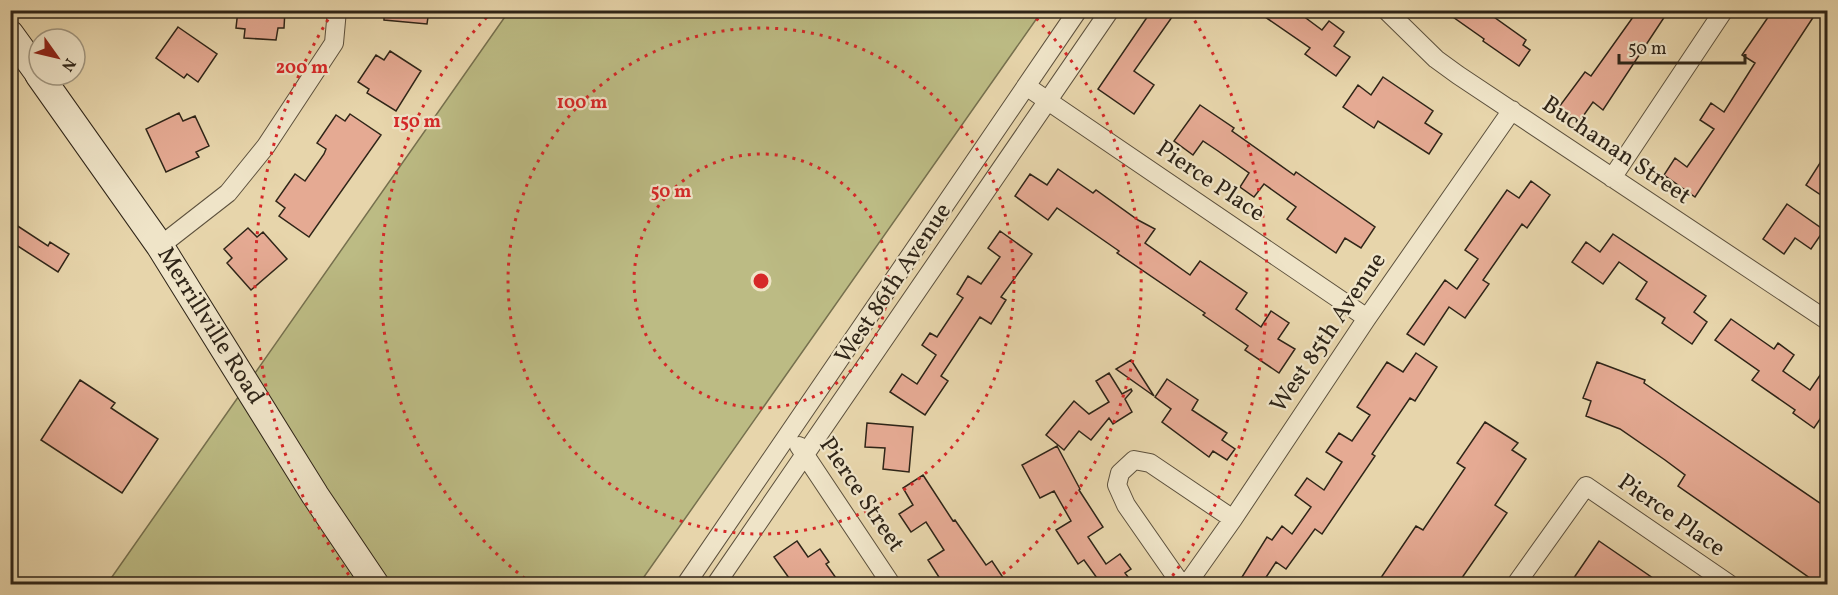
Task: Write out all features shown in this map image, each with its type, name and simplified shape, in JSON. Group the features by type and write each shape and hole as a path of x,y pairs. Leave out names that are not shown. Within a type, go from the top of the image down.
{"street":[{"name":"West 86th Avenue","path":"686,585 1078,10"},
{"name":"West 86th Avenue","path":"716,585 1110,10"},
{"name":"Buchanan Street","path":"1386,10 1436,60 1612,178 1825,314"},
{"path":"1612,178 1724,10"},
{"path":"160,246 228,194 260,154 334,43 337,14"},
{"name":"Merrillville Road","path":"10,34 27,58"},
{"name":"Pierce Place","path":"1026,86 1367,318"},
{"name":"Merrillville Road","path":"47,87 160,246 296,465 375,585"},
{"name":"West 85th Avenue","path":"1187,585 1367,318 1512,110"},
{"name":"Pierce Street","path":"790,432 891,585"},
{"path":"1181,585 1126,505 1117,485 1120,473 1134,460 1150,463 1233,519"},
{"name":"Pierce Place","path":"1516,585 1586,486 1729,585"}],"shaded area":[{"path":"509,11 1042,11 639,584 107,584"}],"building":[{"path":"238,10 285,10 284,28 278,28 276,40 244,38 245,29 236,28"},
{"path":"384,10 429,10 427,24 384,20"},
{"path":"1152,10 1177,10 1134,71 1154,85 1134,114 1098,89"},
{"path":"1255,10 1295,10 1322,30 1329,21 1344,32 1334,46 1350,57 1336,76 1305,54 1310,48"},
{"path":"1443,10 1484,10 1526,40 1523,45 1530,50 1519,66"},
{"path":"1638,10 1669,10 1603,110 1593,102 1579,122 1559,107 1585,72 1591,76"},
{"path":"1773,10 1779,10 1787,16 1791,10 1818,10 1695,197 1664,175 1675,158 1687,167 1714,129 1700,120 1711,103 1724,112 1755,63 1742,55"},
{"path":"178,27 217,54 198,82 187,74 184,78 156,58"},
{"path":"390,51 421,71 396,111 367,93 369,89 358,82 376,55 384,60"},
{"path":"1383,77 1433,111 1425,123 1442,134 1429,154 1378,121 1374,128 1343,107 1358,85 1371,95"},
{"path":"1200,105 1234,128 1232,131 1294,175 1296,172 1375,227 1361,248 1345,238 1336,253 1287,219 1296,207 1264,184 1254,197 1240,187 1249,173 1218,151 1203,141 1193,155 1174,141"},
{"path":"179,113 183,121 195,116 209,146 196,152 199,157 166,172 146,129"},
{"path":"350,114 381,135 309,237 279,216 285,208 276,201 295,174 305,181 324,154 326,149 317,143 336,115 345,121"},
{"path":"1827,152 1827,199 1806,185"},
{"path":"1058,169 1093,193 1096,190 1138,220 1155,229 1145,243 1190,275 1200,261 1247,293 1236,309 1261,327 1271,311 1289,323 1278,339 1295,349 1279,373 1245,350 1248,346 1203,315 1205,313 1117,253 1119,251 1057,208 1048,220 1015,196 1030,174 1047,185"},
{"path":"1531,181 1550,195 1527,228 1522,224 1483,280 1489,284 1465,318 1449,307 1424,345 1407,334 1445,280 1457,289 1478,259 1465,250 1507,190 1519,198"},
{"path":"1787,204 1824,230 1811,249 1795,238 1784,254 1763,239"},
{"path":"10,221 48,246 50,242 69,254 58,272 10,241"},
{"path":"248,228 257,237 263,232 287,259 251,290 227,263 232,258 224,249"},
{"path":"1000,231 1032,254 1001,297 1006,300 991,324 980,317 941,376 948,381 925,415 890,392 902,374 917,384 936,355 922,345 930,333 937,337 963,298 957,294 968,276 981,284 1000,257 988,248"},
{"path":"1613,234 1706,296 1694,312 1707,322 1692,344 1662,323 1665,318 1636,299 1647,282 1619,262 1603,284 1572,262 1586,242 1600,252"},
{"path":"1731,319 1774,349 1778,343 1794,355 1783,371 1810,390 1827,365 1827,409 1814,428 1793,413 1795,410 1752,380 1759,371 1715,340"},
{"path":"1416,353 1437,367 1415,401 1410,398 1372,454 1375,456 1322,534 1315,529 1286,569 1276,562 1261,585 1237,585 1267,537 1272,540 1282,526 1292,534 1311,507 1295,495 1307,478 1324,490 1342,462 1326,452 1339,433 1352,441 1370,415 1357,407 1387,362 1403,372"},
{"path":"1131,360 1154,396 1116,369"},
{"path":"1597,362 1645,380 1644,383 1827,508 1827,585 1820,585 1678,486 1685,475 1665,460 1620,429 1586,416 1591,401 1583,398"},
{"path":"1109,373 1122,394 1131,389 1132,391 1125,399 1132,412 1113,424 1109,418 1091,440 1079,431 1064,450 1046,435 1074,401 1089,414 1109,402 1096,381"},
{"path":"1167,379 1198,400 1192,410 1227,433 1222,440 1235,449 1227,460 1213,451 1209,457 1162,422 1171,409 1155,397"},
{"path":"80,380 115,403 111,408 158,439 122,493 41,440"},
{"path":"1485,422 1518,443 1512,450 1526,459 1495,505 1507,513 1457,585 1376,585 1416,526 1423,530 1465,468 1457,463"},
{"path":"867,423 913,427 909,472 883,469 885,448 865,447"},
{"path":"1057,446 1079,490 1103,527 1088,537 1106,564 1120,554 1131,569 1125,573 1134,585 1102,585 1084,560 1078,564 1056,530 1071,521 1054,491 1040,498 1022,465"},
{"path":"923,475 953,521 955,520 986,565 992,561 1008,585 944,585 928,560 944,550 926,522 911,532 899,514 913,505 903,488"},
{"path":"797,541 808,557 820,549 829,562 826,564 841,585 794,585 774,557"},
{"path":"1599,541 1663,585 1569,585"}]}
